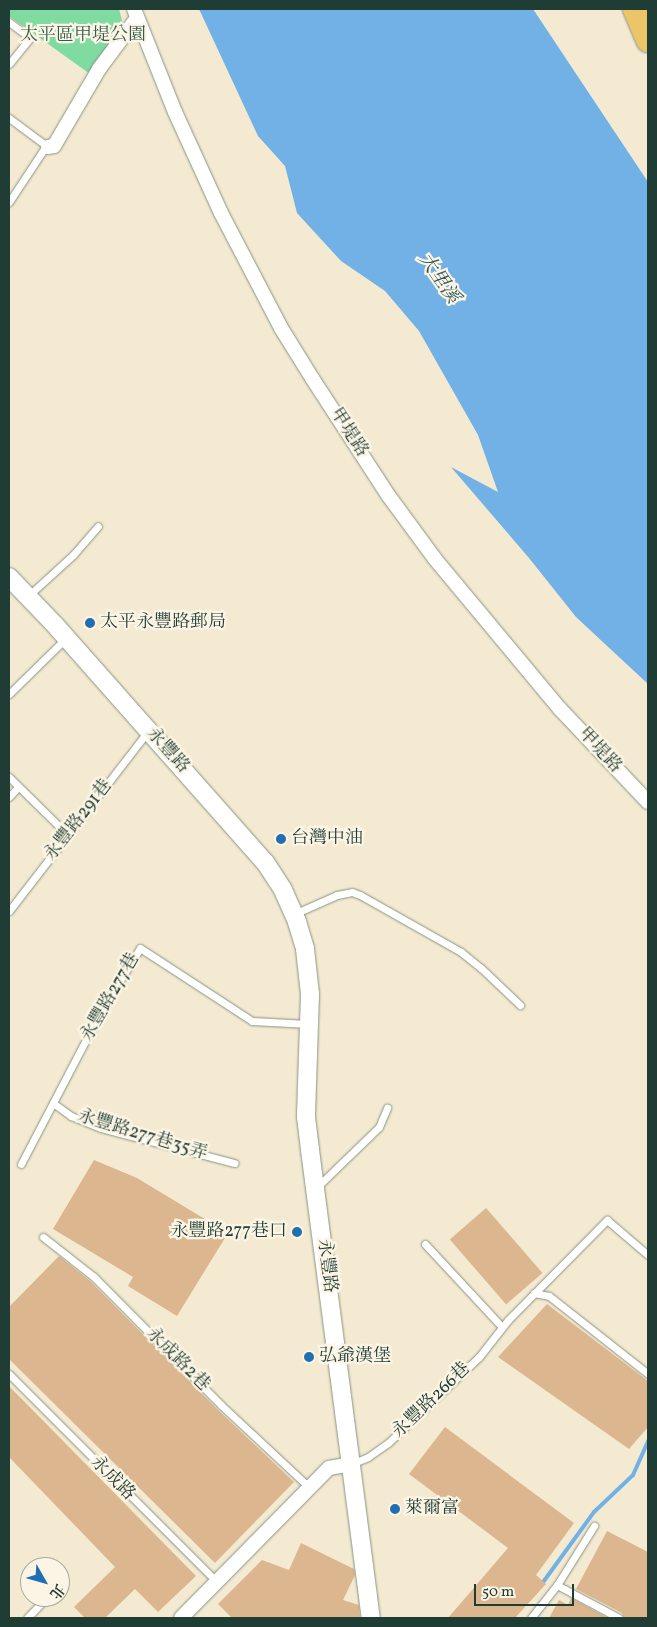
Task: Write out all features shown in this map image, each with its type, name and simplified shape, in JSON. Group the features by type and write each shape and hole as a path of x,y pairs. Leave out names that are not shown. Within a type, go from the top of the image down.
{"highway":[{"path":"635,9 648,40"}],"street":[{"path":"644,9 648,20"},
{"path":"48,147 54,146 99,70 136,14"},
{"name":"甲堤路","path":"136,14 174,112 251,271 312,378 360,453 435,559 507,648 560,709 648,802"},
{"name":"永豐路","path":"9,577 149,730 265,862 283,890 294,914 305,949 310,994 306,1117 371,1618"},
{"path":"181,1618 329,1468 351,1464"}],"lane":[{"path":"9,22 30,38 9,64"},
{"path":"9,118 48,147 44,149 9,202"},
{"path":"28,597 73,555 98,526"},
{"path":"9,694 66,638"},
{"name":"永豐路291巷","path":"9,911 149,730"},
{"path":"9,777 68,835"},
{"path":"9,797 18,787"},
{"path":"294,914 337,895 352,892 360,895 461,952 520,1005"},
{"name":"永豐路277巷","path":"21,1164 101,1011 140,948 252,1021 308,1024"},
{"name":"永豐路277巷35弄","path":"53,1103 71,1116 101,1128 234,1163"},
{"path":"315,1190 379,1127 387,1108"},
{"name":"永豐路266巷","path":"351,1464 368,1457 388,1443 478,1357 502,1326 607,1220 648,1255"},
{"name":"永成路2巷","path":"43,1237 94,1277 221,1405 309,1487"},
{"path":"425,1244 502,1326"},
{"path":"534,1293 549,1296 648,1374"},
{"name":"永成路","path":"9,1374 217,1582"},
{"path":"531,1618 557,1585 594,1526"},
{"path":"557,1585 619,1618"},
{"path":"27,1618 37,1607"}],"green space":[{"name":"太平區甲堤公園","path":"9,9 119,9 124,28 90,74 9,16"}],"water":[{"name":"大里溪","path":"199,9 533,9 648,182 648,684 576,617 529,558 451,467 498,492 478,435 419,331 385,291 341,261 297,213 285,166 258,136"}],"building":[{"path":"94,1160 137,1178 228,1233 177,1316 128,1286 133,1277 53,1229"},
{"path":"486,1208 542,1273 506,1304 450,1239"},
{"path":"59,1256 90,1281 217,1409 294,1482 215,1563 9,1359 9,1307"},
{"path":"547,1304 648,1381 648,1427 629,1449 498,1357"},
{"path":"9,1386 196,1576 158,1612 135,1589 105,1618 85,1618 74,1607 115,1567 9,1457"},
{"path":"445,1427 574,1523 536,1575 546,1584 515,1618 448,1618 508,1548 409,1474"},
{"path":"607,1531 648,1552 648,1618 624,1618 622,1613 576,1589"},
{"path":"301,1543 354,1569 355,1575 343,1600 359,1605 360,1618 232,1618 218,1604 262,1560 289,1570"},
{"path":"571,1598 608,1618 549,1618 559,1600 568,1605"}],"waterway":[{"path":"541,1585 594,1512 633,1475 648,1441"}],"place":[{"name":"太平永豐路郵局","path":"90,623"},
{"name":"台灣中油","path":"281,839"},
{"name":"永豐路277巷口","path":"297,1232"},
{"name":"弘爺漢堡","path":"309,1357"},
{"name":"萊爾富","path":"395,1509"}]}
